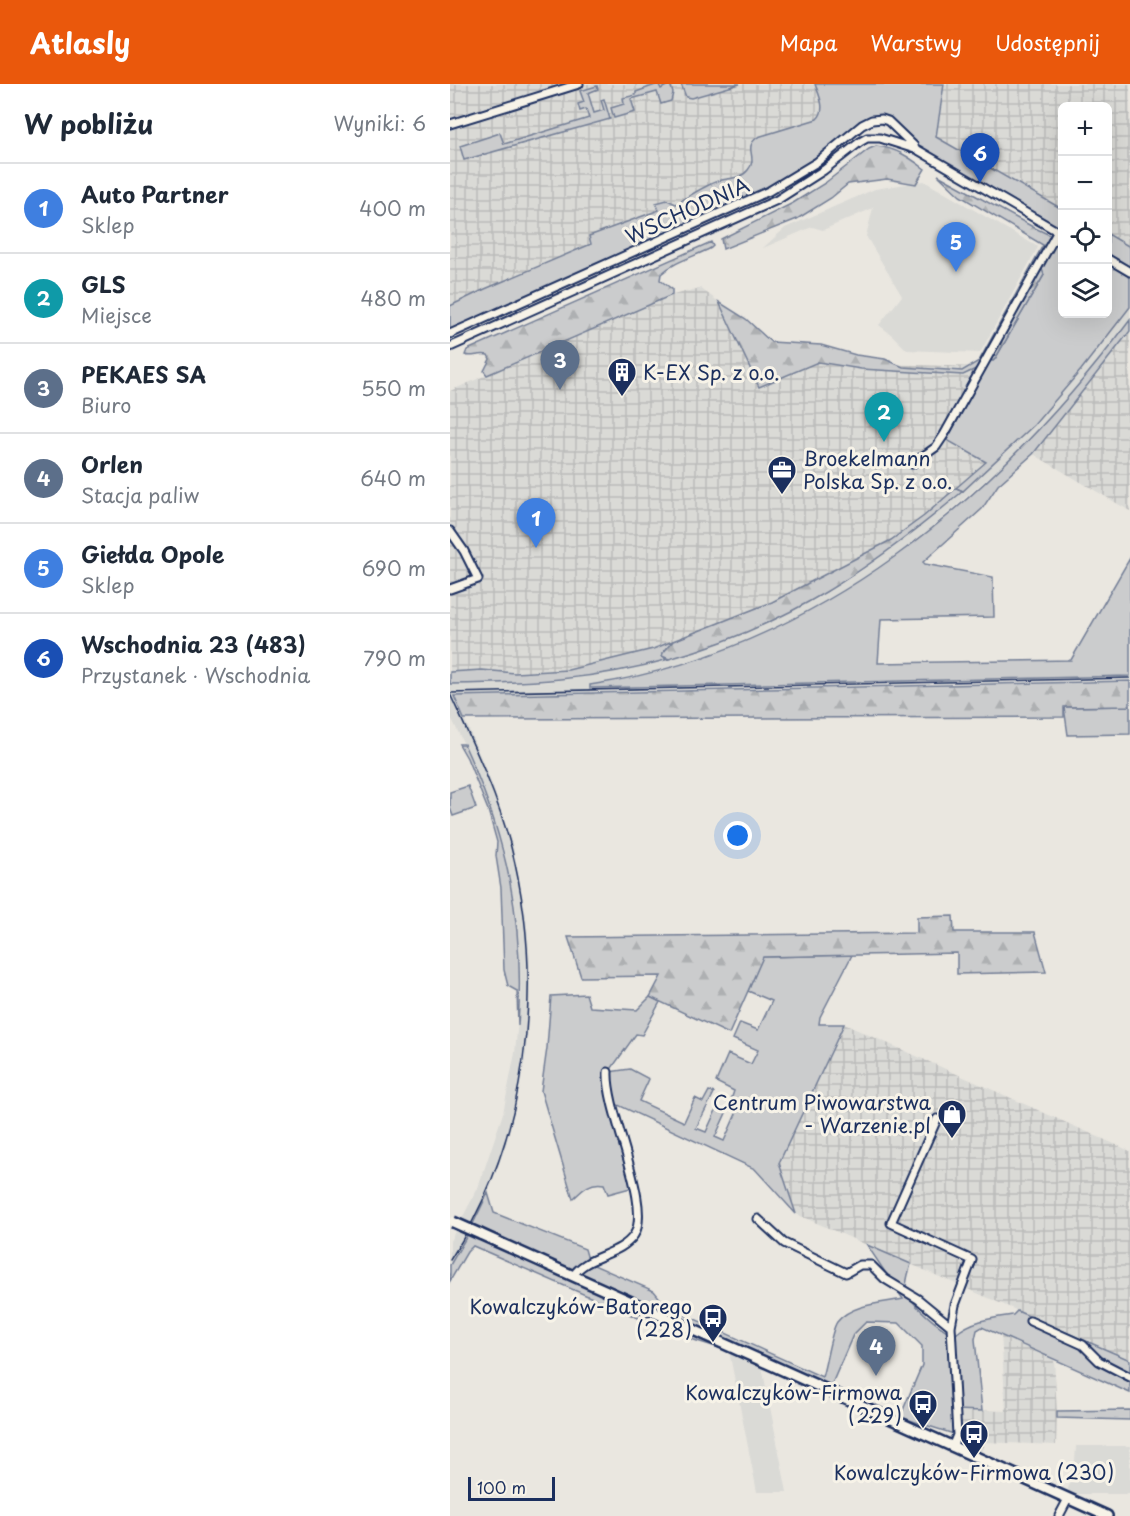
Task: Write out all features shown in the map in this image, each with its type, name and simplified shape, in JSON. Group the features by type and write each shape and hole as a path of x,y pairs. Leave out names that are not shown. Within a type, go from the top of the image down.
{"main road":[{"path":"451,1221 1107,1516"}],"street":[{"path":"450,124 579,84"},
{"name":"WSCHODNIA","path":"450,334 769,190 817,162 868,122 880,119 888,121 918,150"},
{"name":"WSCHODNIA","path":"450,347 777,200 824,170 864,140 871,138 885,139 918,150 1058,231"},
{"path":"912,464 936,447 944,435 1058,236"},
{"path":"1112,262 1130,272"},
{"path":"450,531 464,551 478,579 450,589"},
{"path":"573,1276 578,1269 623,1245 633,1236 638,1223 638,1204 611,1101 608,1072"},
{"path":"937,1119 891,1223 972,1260 955,1305 951,1326 957,1435 952,1447"},
{"path":"758,1219 784,1243 846,1273 860,1265 871,1265 885,1279 918,1299 951,1326"},
{"path":"1030,1321 1083,1345 1099,1361 1130,1377"},
{"path":"1059,1516 1068,1499"}],"shaded area":[{"path":"450,84 864,84 739,180 450,306"},
{"path":"944,84 1130,84 1130,247 1112,236 1112,102 1058,102 1058,207 936,137"},
{"path":"924,181 1038,247 980,353 907,350 879,325 902,296 866,236 873,208 823,230 812,227 763,248 785,228 875,189"},
{"path":"700,288 719,302 759,387 818,362 980,367 945,434 987,462 924,516 891,540 772,602 653,649 568,670 515,673 482,670 450,672 450,391 665,297"},
{"path":"1130,307 1130,320 1115,340 1055,414 1013,456 924,534 838,595 784,624 712,656 661,671 590,685 590,694 455,696 492,784 513,846 526,916 530,958 530,994 526,1054 506,1145 488,1193 450,1265 450,1241 478,1188 503,1113 515,1053 521,987 515,905 504,850 478,774 450,715 450,684 546,682 624,671 716,644 817,599 860,572 903,540 1008,451 1058,398"},
{"path":"1130,331 1130,511 1033,454"},
{"path":"844,1024 1130,1151 1130,1360 796,1214 779,1162"},
{"path":"1001,1334 1054,1358 1056,1445 985,1442 981,1453 957,1435 956,1410 1006,1411"},
{"path":"729,1351 762,1367 787,1492 757,1492"},
{"path":"1076,1446 1130,1446 1130,1494 1069,1494 1068,1488 1074,1476"}],"green space":[{"path":"662,84 659,85 661,89 670,84 673,93 671,101 661,104 657,92 631,99 635,112 614,118 611,108 624,104 623,98 636,95 636,92"},
{"path":"681,84 740,84 691,98 686,97"},
{"path":"815,84 944,84 936,137 1058,207 1058,231 918,150 892,123 875,119 795,176 450,334 450,306 591,244 589,236 659,210 656,203 667,200 676,204 713,183 738,177 745,173 751,165 753,141 758,137 817,119 822,107"},
{"path":"597,86 598,89 588,93 594,113 604,110 601,100 604,99 610,119 464,160 460,146 500,133 504,144 589,118 586,109 580,111 578,104 584,102 580,91"},
{"path":"876,146 902,154 925,169 916,184 887,179 848,184 831,198 797,219 723,249 721,239 793,203"},
{"path":"938,175 1054,237 1036,270 1042,269 1044,275 995,359 963,375 861,369 818,362 759,387 719,302 746,319 771,342 821,345 856,355 885,359 903,367 962,371 979,361 1043,245 960,196"},
{"path":"1058,231 1058,318 1112,318 1112,236 1130,247 1130,307 1034,425 963,491 956,488 986,462 947,440 990,360 995,359 1044,275 1035,270"},
{"path":"711,242 713,246 711,248 678,262 661,274 660,280 672,289 672,295 487,375 484,371 490,359 488,355 465,355 467,350"},
{"path":"1130,320 1130,331 1033,454 998,485 982,509 923,562 993,577 994,617 881,619 878,663 1071,660 1130,558 1130,676 590,688 590,685 673,667 751,639 825,602 895,557 960,505 1021,447 1078,385"},
{"path":"956,488 963,491 929,520 860,570 825,592 752,630 712,646 669,659 662,656 673,641 772,602 891,540 924,516"},
{"path":"673,641 663,653 665,659 669,659 615,672 506,683 450,684 450,672 482,670 515,673 568,670 653,649"},
{"path":"1130,681 1130,706 1064,707 1064,717 464,719 454,696"},
{"path":"1130,706 1130,734 1068,735 1064,707"},
{"path":"459,744 464,744 492,813 510,881 519,951 518,1026 517,991 508,986 504,970 497,842 488,810"},
{"path":"468,786 476,808 453,816 450,808 450,792"},
{"path":"953,916 954,932 1035,932 1046,972 957,974 957,953 763,957 729,1034 650,997 661,976 581,977 568,937 917,933 917,917"},
{"path":"852,955 820,1017 819,1024 844,1024 779,1163 796,1214 755,1169 612,1102 634,1187 608,1194 604,1184 599,1183 590,1185 573,1199 541,1091 551,996 586,994 590,1007 637,1010 650,997 660,1002 642,1035 636,1034 609,1072 630,1069 649,1079 639,1101 684,1122 695,1098 703,1102 709,1091 714,1093 696,1128 706,1132 717,1108 726,1113 715,1137 724,1141 739,1107 730,1103 734,1091 716,1082 728,1054 751,1064 758,1050 733,1039 740,1023 758,1030 772,1001 748,991 762,957"},
{"path":"488,1193 494,1213 585,1249 589,1263 654,1291 666,1306 822,1377 833,1332 837,1322 843,1316 868,1305 903,1299 867,1245 911,1264 906,1282 907,1292 921,1310 944,1329 956,1334 976,1323 1013,1315 1017,1311 1130,1360 1130,1393 982,1327 977,1330 975,1339 982,1411 956,1410 957,1435 900,1417 922,1365 922,1346 899,1323 866,1322 853,1335 831,1386 835,1388 830,1392 729,1351 675,1334 473,1246 450,1281 450,1265"},
{"path":"1130,1410 1130,1420 1057,1418 1057,1411"}],"railway":[{"path":"450,693 1130,678"},
{"path":"450,694 492,788 511,847 522,899 527,953 528,1007 523,1060 513,1113 497,1164 476,1213 450,1260"}],"place":[{"name":"Wschodnia 23 (483)","path":"980,183"},
{"name":"Giełda Opole","path":"956,272"},
{"name":"PEKAES SA","path":"560,390"},
{"name":"K-EX Sp. z o.o.","path":"622,398"},
{"name":"GLS","path":"884,442"},
{"name":"Broekelmann Polska Sp. z o.o.","path":"782,496"},
{"name":"Auto Partner","path":"536,548"},
{"name":"Centrum Piwowarstwa - Warzenie.pl","path":"952,1140"},
{"name":"Kowalczyków-Batorego (228)","path":"713,1344"},
{"name":"Orlen","path":"876,1376"},
{"name":"Kowalczyków-Firmowa (229)","path":"923,1430"},
{"name":"Kowalczyków-Firmowa (230)","path":"974,1460"}]}
